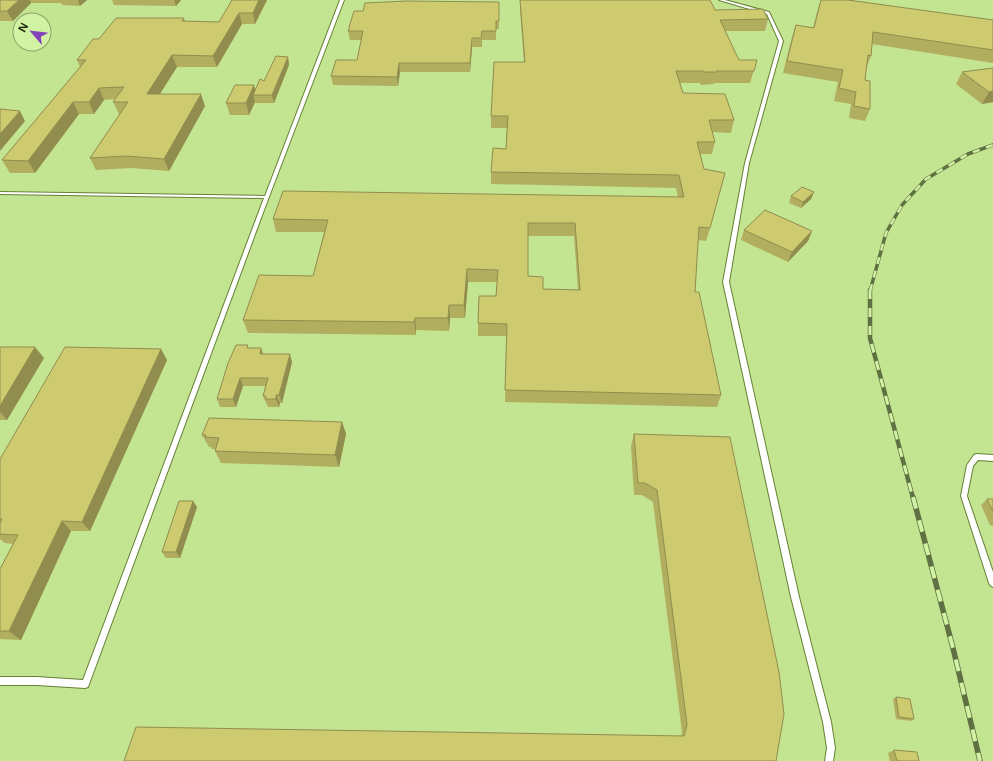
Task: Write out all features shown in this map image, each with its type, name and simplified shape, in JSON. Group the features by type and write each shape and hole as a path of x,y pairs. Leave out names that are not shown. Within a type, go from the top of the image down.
{"lane":[{"path":"0,681 36,681 85,684 342,0"},
{"path":"721,0 768,13 781,41 747,163 726,282 795,597 828,722 831,748 829,761"},
{"path":"0,193 267,197"},
{"path":"993,458 976,457 970,465 964,496 993,583"}],"shaded area":[{"path":"0,0 993,0 993,761 0,761"}],"building":[{"path":"0,0 19,0 7,11 0,11"},
{"path":"232,0 259,0 253,13 239,13 213,56 172,55 147,94 201,94 164,159 126,156 90,158 128,102 113,102 124,87 99,88 89,102 73,102 28,161 2,160 86,60 77,60 93,39 99,39 116,18 184,18 182,21 219,22"},
{"path":"520,0 710,0 715,10 763,9 768,19 720,20 739,60 757,60 754,71 676,71 683,93 725,94 734,120 709,120 715,142 697,142 704,169 725,173 710,228 699,227 695,292 699,292 721,395 505,390 507,324 478,323 479,296 496,296 498,270 467,269 464,305 449,305 448,318 415,318 414,322 243,320 259,275 313,276 328,220 273,219 283,191 684,197 679,175 491,172 493,148 506,149 508,116 491,116 494,62 525,62","holes":["528,223 575,223 580,290 543,289 543,277 528,276"]},
{"path":"821,0 848,0 993,20 993,50 873,32 871,56 868,55 865,80 870,81 870,109 854,106 856,92 839,88 843,70 787,61 796,25 814,28"},
{"path":"406,1 499,2 499,21 496,21 496,31 482,31 481,38 472,38 470,63 399,63 397,77 331,76 336,60 357,60 363,31 348,31 354,11 363,11 365,3"},
{"path":"276,56 288,57 272,95 253,95 260,79 264,81"},
{"path":"993,68 993,91 989,92 962,72"},
{"path":"235,85 254,85 246,103 226,103"},
{"path":"0,109 20,111 0,134"},
{"path":"802,187 814,192 803,202 791,196"},
{"path":"765,210 812,231 792,252 744,230"},
{"path":"236,345 248,345 247,348 261,348 260,354 290,354 279,395 276,395 276,399 265,399 266,396 263,396 268,378 240,378 233,399 217,399 228,363"},
{"path":"0,347 35,347 0,406"},
{"path":"65,347 161,349 82,522 62,521 9,631 0,631 0,569 18,535 0,534 0,524 2,519 0,519 0,459"},
{"path":"209,418 342,422 335,455 215,451 219,438 205,437 206,435 202,435"},
{"path":"634,434 730,437 779,672 784,714 776,761 124,761 136,727 684,736 687,725 657,490 645,483 638,483"},
{"path":"987,499 993,499 993,511"},
{"path":"179,501 193,501 176,552 162,552"},
{"path":"896,697 910,699 914,719 899,717"},
{"path":"894,750 917,752 919,761 897,761"}],"railway":[{"path":"870,291 886,233 902,205 926,179 968,154 993,145"},
{"path":"870,291 870,338 913,498"},
{"path":"913,497 953,648 980,761"}]}
